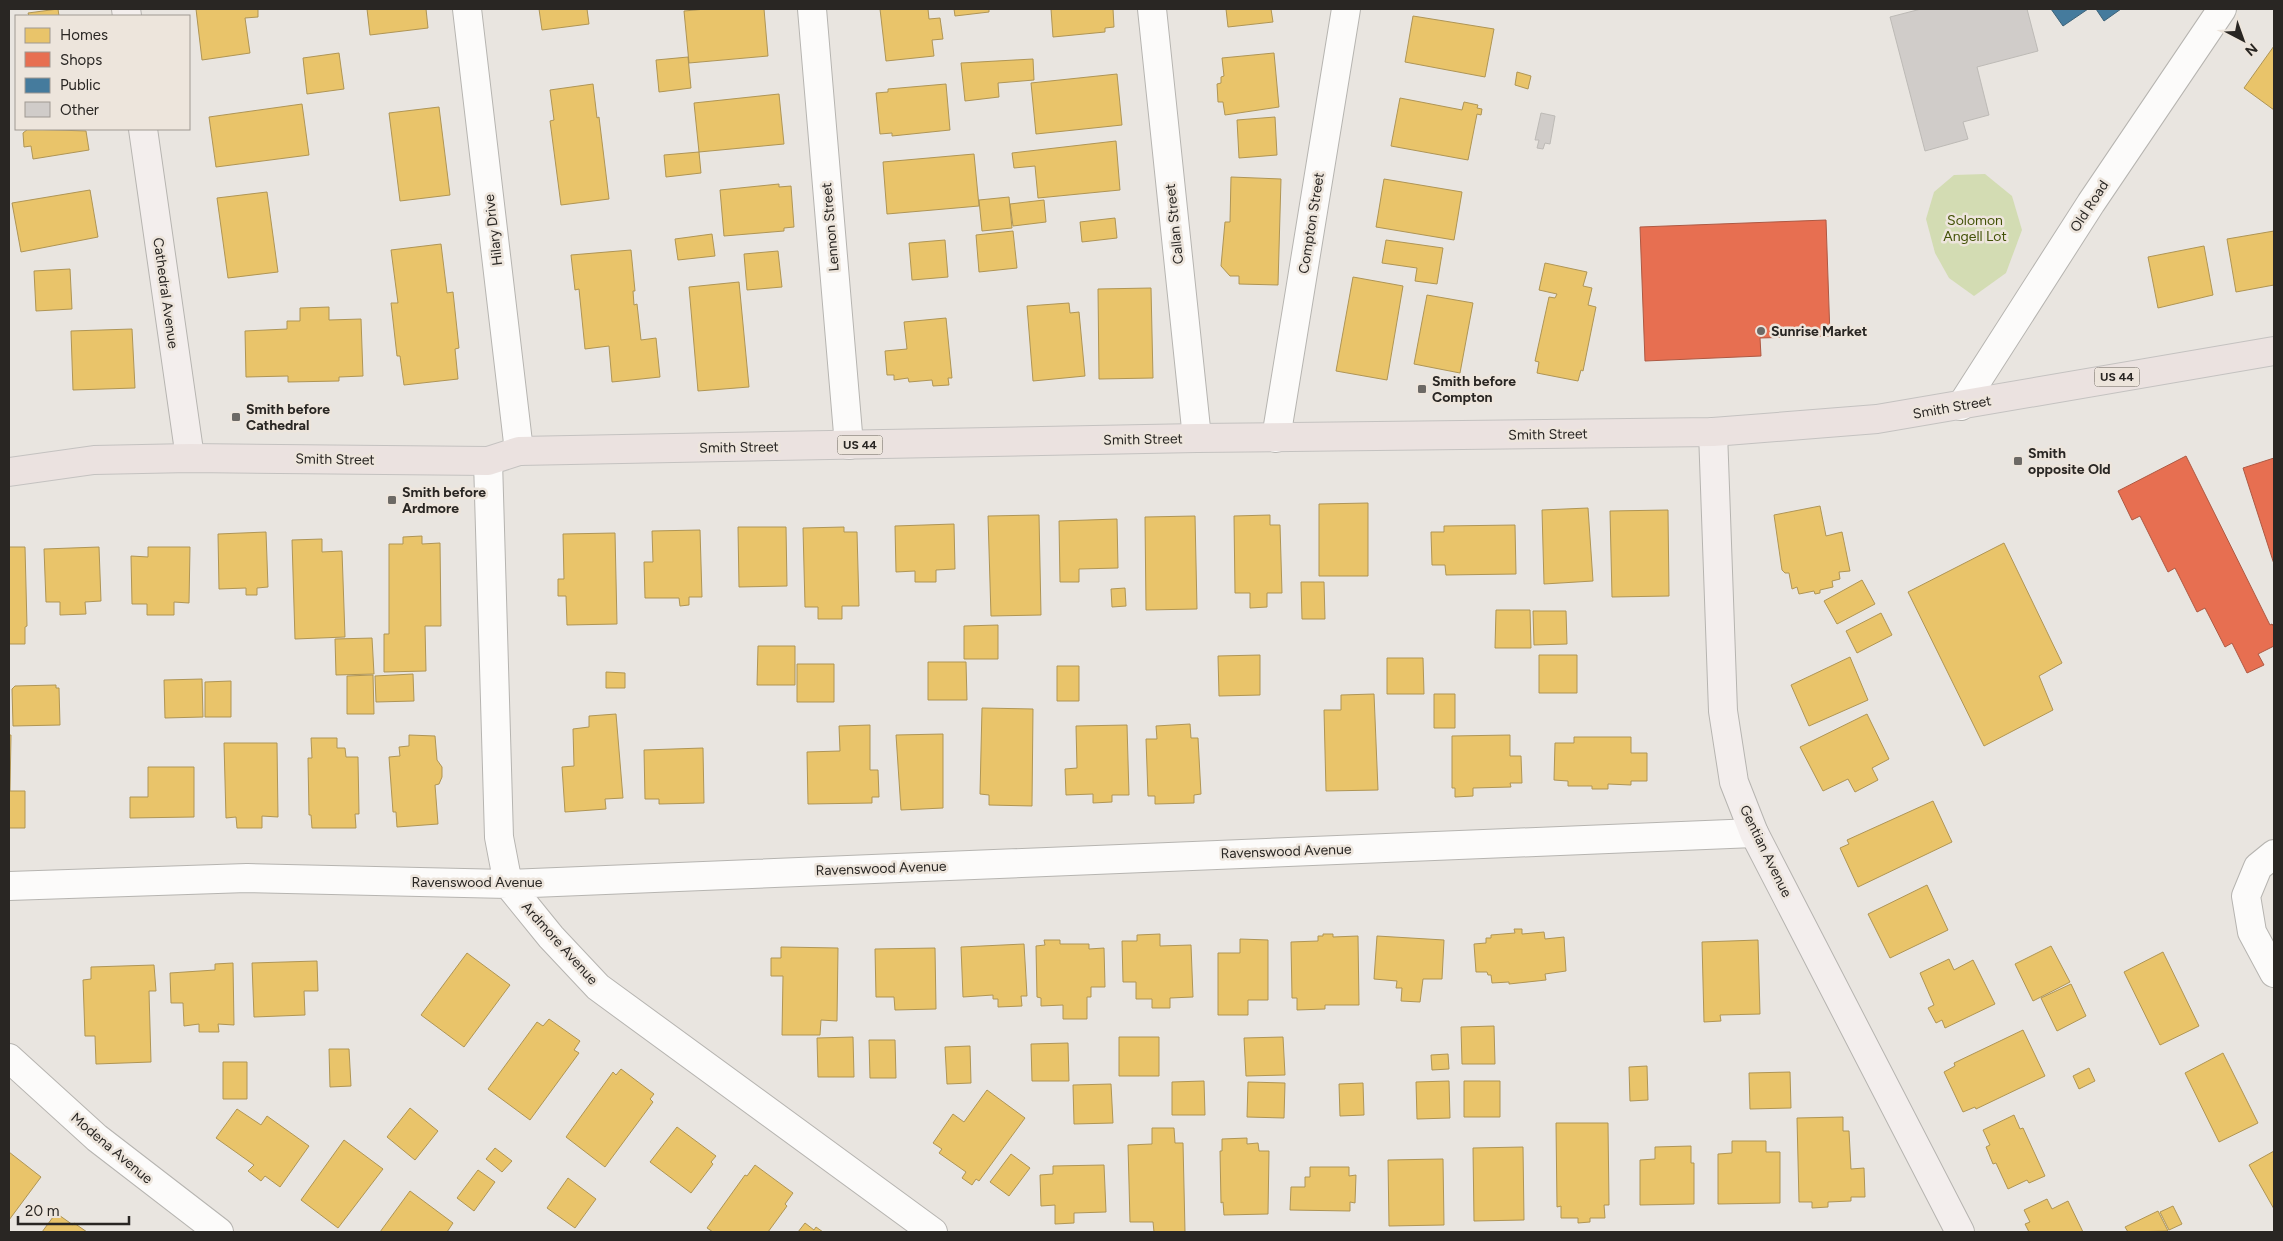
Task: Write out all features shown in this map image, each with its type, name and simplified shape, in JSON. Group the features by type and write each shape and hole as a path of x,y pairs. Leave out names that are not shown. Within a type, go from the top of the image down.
{"main road":[{"name":"Smith Street","path":"9,472 94,460 190,458 488,461 519,451 1197,438 1713,432 1877,419 2274,351"}],"street":[{"name":"Hilary Drive","path":"467,9 519,451"},
{"name":"Lennon Street","path":"812,9 849,445"},
{"name":"Callan Street","path":"1152,9 1197,438"},
{"name":"Compton Street","path":"1276,438 1346,9"},
{"name":"Old Road","path":"1961,406 2091,203 2222,9"},
{"name":"Cathedral Avenue","path":"143,130 190,458"},
{"name":"Gentian Avenue","path":"1713,432 1724,711 1734,782 1754,832 1960,1232"},
{"name":"Ardmore Avenue","path":"488,461 499,837 508,884 551,937 598,987 933,1232"},
{"name":"Ravenswood Avenue","path":"9,886 247,878 508,884 1754,832"},
{"path":"2274,854 2258,867 2246,896 2252,932 2274,973"},
{"name":"Modena Avenue","path":"9,1058 97,1138 219,1232"}],"green space":[{"name":"Solomon Angell Lot","path":"1985,174 2012,196 2022,230 2006,273 1974,296 1949,278 1935,253 1926,219 1934,192 1954,175"}],"building: Homes":[{"path":"58,9 59,15 29,15 28,13"},
{"path":"196,9 258,9 258,17 245,18 250,53 202,60"},
{"path":"367,9 426,9 428,28 370,35"},
{"path":"539,9 587,9 589,24 542,30"},
{"path":"764,9 768,56 689,63 684,11"},
{"path":"880,9 928,9 929,19 940,18 943,39 932,40 934,56 886,61"},
{"path":"954,9 989,9 989,12 955,16"},
{"path":"1051,9 1113,9 1114,27 1105,28 1105,32 1053,37"},
{"path":"1226,9 1271,9 1273,22 1228,27"},
{"path":"1413,16 1494,29 1485,77 1405,62"},
{"path":"2274,46 2274,110 2244,88"},
{"path":"339,53 344,89 307,94 303,58"},
{"path":"1274,53 1279,107 1225,115 1223,102 1218,102 1217,84 1221,83 1221,77 1224,76 1222,58"},
{"path":"688,57 691,88 659,92 656,60"},
{"path":"1033,59 1034,80 998,83 999,97 965,101 961,63"},
{"path":"1517,72 1531,76 1528,89 1515,85"},
{"path":"1117,74 1122,125 1036,134 1031,83"},
{"path":"593,84 609,199 561,205 550,121 554,120 550,90"},
{"path":"946,84 950,130 892,136 892,133 880,134 876,93 888,92 888,89"},
{"path":"779,94 784,144 699,152 694,103"},
{"path":"1400,98 1462,110 1464,102 1478,105 1477,108 1482,109 1481,115 1477,114 1468,160 1391,146"},
{"path":"302,104 309,155 216,167 209,117"},
{"path":"439,107 450,195 400,201 389,113"},
{"path":"1275,117 1277,155 1239,158 1237,120"},
{"path":"27,130 86,131 89,150 33,159 31,146 24,147 23,133"},
{"path":"1116,141 1120,190 1038,198 1035,166 1014,168 1012,153"},
{"path":"699,152 701,173 666,177 664,155"},
{"path":"974,154 979,206 887,214 883,162"},
{"path":"1231,177 1281,179 1278,285 1239,284 1239,276 1230,276 1221,266 1225,222 1230,222"},
{"path":"1384,179 1462,192 1454,240 1376,227"},
{"path":"779,184 779,187 791,186 794,227 784,228 784,231 724,236 720,190"},
{"path":"90,190 98,237 21,252 12,203"},
{"path":"267,192 278,272 228,278 217,198"},
{"path":"1009,197 1012,228 982,231 979,200"},
{"path":"1044,200 1046,222 1013,226 1010,204"},
{"path":"1115,218 1117,238 1082,242 1080,222"},
{"path":"1013,231 1017,268 979,272 976,235"},
{"path":"2274,231 2274,285 2236,292 2227,239"},
{"path":"712,234 715,256 678,260 675,239"},
{"path":"945,240 948,277 912,280 909,243"},
{"path":"1386,240 1443,248 1437,284 1415,281 1417,268 1382,263"},
{"path":"441,244 447,293 453,292 459,348 455,349 458,379 404,385 400,356 397,356 391,303 398,303 391,250"},
{"path":"2204,246 2213,295 2158,308 2148,257"},
{"path":"631,250 635,291 633,291 634,305 637,304 641,340 656,338 660,377 612,382 609,346 585,349 579,289 575,290 571,255"},
{"path":"778,251 782,287 747,290 744,254"},
{"path":"1545,263 1587,272 1583,286 1592,288 1588,305 1596,307 1583,371 1581,370 1578,381 1537,373 1539,362 1535,361 1549,297 1555,298 1557,294 1539,290"},
{"path":"70,269 72,309 36,311 34,271"},
{"path":"1353,277 1403,286 1387,380 1336,371"},
{"path":"739,282 749,387 698,391 689,287"},
{"path":"1151,288 1153,378 1099,379 1098,289"},
{"path":"1427,295 1473,303 1460,373 1414,364"},
{"path":"1069,303 1070,313 1079,312 1085,376 1033,381 1027,306"},
{"path":"329,307 329,320 361,319 363,376 339,377 339,381 288,382 288,376 246,377 245,331 287,329 287,321 300,321 300,308"},
{"path":"946,318 952,378 948,378 949,385 933,386 932,380 909,382 908,378 894,380 894,375 887,375 885,351 907,349 904,322"},
{"path":"132,329 135,388 73,390 71,331"},
{"path":"1368,503 1368,576 1319,576 1319,504"},
{"path":"1820,506 1826,536 1842,532 1850,571 1839,572 1840,579 1832,581 1833,587 1820,590 1820,593 1815,594 1814,591 1799,594 1797,587 1792,589 1789,573 1785,573 1782,570 1774,515"},
{"path":"1588,508 1593,581 1544,584 1542,510"},
{"path":"1668,510 1669,596 1612,597 1610,511"},
{"path":"1039,515 1041,615 991,616 988,516"},
{"path":"1270,515 1270,525 1280,525 1282,593 1267,593 1267,607 1250,608 1250,593 1235,593 1234,516"},
{"path":"1195,516 1197,609 1146,610 1145,517"},
{"path":"1117,519 1118,568 1079,569 1079,582 1060,582 1059,521"},
{"path":"954,524 955,569 936,570 936,582 915,582 915,571 896,572 895,526"},
{"path":"1515,525 1516,574 1446,575 1445,565 1432,565 1431,532 1444,532 1444,526"},
{"path":"738,527 786,527 787,586 739,587"},
{"path":"844,527 844,532 857,532 859,606 842,606 842,619 818,619 818,607 805,607 803,528"},
{"path":"700,530 702,597 689,597 689,605 680,606 679,598 645,598 644,562 653,562 652,531"},
{"path":"266,532 268,587 257,588 257,595 246,595 246,588 219,589 218,534"},
{"path":"615,533 617,624 567,625 566,596 558,596 558,579 564,579 563,534"},
{"path":"422,536 422,544 440,543 441,626 425,626 426,671 384,672 384,634 389,634 389,544 403,544 403,537"},
{"path":"322,539 322,552 342,551 345,637 295,639 292,540"},
{"path":"2004,543 2062,663 2039,676 2053,710 1984,746 1908,592"},
{"path":"9,547 25,547 27,626 25,627 25,644 9,644"},
{"path":"99,547 101,601 85,602 86,614 60,615 60,602 46,602 44,549"},
{"path":"148,547 190,547 189,603 174,602 174,615 147,615 147,604 132,604 131,556 148,557"},
{"path":"1862,580 1875,604 1837,624 1824,601"},
{"path":"1301,582 1324,582 1325,619 1302,619"},
{"path":"1125,588 1126,606 1112,607 1111,589"},
{"path":"1496,610 1530,610 1531,648 1495,648"},
{"path":"1533,611 1566,611 1567,644 1534,645"},
{"path":"1881,613 1892,635 1857,653 1846,631"},
{"path":"998,625 998,659 964,659 964,626"},
{"path":"372,638 374,674 336,675 335,639"},
{"path":"758,646 795,646 795,685 757,685"},
{"path":"1260,655 1260,695 1219,696 1218,656"},
{"path":"1539,655 1577,655 1577,693 1539,693"},
{"path":"1850,657 1868,700 1809,726 1791,685"},
{"path":"1387,658 1423,658 1424,694 1387,694"},
{"path":"928,662 966,662 967,700 928,700"},
{"path":"797,664 834,664 834,702 797,702"},
{"path":"1057,666 1079,666 1079,701 1057,701"},
{"path":"606,672 625,673 625,688 606,688"},
{"path":"413,674 414,701 376,702 375,676"},
{"path":"373,675 374,714 347,714 347,676"},
{"path":"202,679 203,717 165,718 164,680"},
{"path":"231,681 231,717 205,717 205,682"},
{"path":"56,685 56,688 59,688 60,725 13,726 12,689 15,686"},
{"path":"1374,694 1378,790 1326,791 1324,710 1341,710 1341,695"},
{"path":"1434,694 1455,694 1455,728 1434,728"},
{"path":"982,708 1033,709 1032,806 989,805 989,795 980,794"},
{"path":"616,714 623,798 605,799 606,809 565,812 562,767 574,766 573,729 589,727 589,716"},
{"path":"1867,714 1889,759 1872,768 1878,780 1855,792 1848,779 1823,791 1800,747"},
{"path":"1190,724 1191,738 1198,738 1201,794 1194,795 1194,803 1155,804 1155,796 1148,796 1146,739 1157,739 1156,726"},
{"path":"870,725 870,770 878,770 879,797 872,797 872,803 808,804 807,752 840,751 839,726"},
{"path":"1127,725 1129,795 1112,795 1112,802 1093,803 1093,794 1066,795 1065,769 1077,768 1076,726"},
{"path":"943,734 943,808 901,810 896,735"},
{"path":"9,735 11,735 10,791 25,791 25,828 9,828"},
{"path":"409,735 435,736 437,760 442,767 442,777 439,784 435,785 438,824 397,827 396,812 393,812 389,757 400,756 399,747 409,746"},
{"path":"1510,735 1510,756 1521,756 1522,783 1510,783 1511,787 1473,788 1473,796 1455,797 1455,788 1452,788 1452,736"},
{"path":"1574,737 1631,737 1631,753 1647,753 1647,781 1631,781 1631,785 1608,784 1608,789 1592,789 1592,786 1568,786 1568,781 1554,780 1555,743 1574,743"},
{"path":"311,738 337,738 337,748 345,748 346,757 358,757 359,814 355,814 356,828 312,828 311,815 309,815 308,758 312,758"},
{"path":"224,743 277,743 278,817 262,816 262,828 237,828 236,817 226,818"},
{"path":"703,748 704,803 659,804 659,799 645,799 644,750"},
{"path":"148,767 194,767 194,817 130,818 130,797 148,797"},
{"path":"1933,801 1952,842 1858,887 1840,848 1849,844 1847,840"},
{"path":"1927,885 1948,930 1890,958 1868,914"},
{"path":"1514,929 1522,929 1522,934 1544,932 1545,939 1564,937 1566,971 1545,974 1546,980 1509,984 1509,982 1492,983 1491,975 1488,975 1487,972 1476,972 1474,944 1486,943 1486,938 1491,938 1491,935 1515,933"},
{"path":"1160,934 1160,946 1191,945 1193,997 1170,998 1170,1008 1152,1008 1152,999 1136,999 1136,982 1123,982 1122,941 1137,941 1137,935"},
{"path":"1323,934 1333,934 1333,937 1358,936 1359,1005 1325,1005 1325,1009 1297,1010 1297,998 1292,998 1291,942 1318,941 1318,936 1323,936"},
{"path":"1377,936 1444,940 1442,979 1423,979 1420,1002 1401,1001 1402,988 1396,988 1397,981 1374,979"},
{"path":"1240,939 1268,940 1268,1000 1248,1000 1248,1015 1218,1015 1218,953 1240,953"},
{"path":"1044,940 1060,940 1060,944 1089,944 1089,949 1104,948 1105,987 1091,987 1091,997 1087,997 1087,1019 1063,1019 1063,1005 1041,1006 1041,998 1037,997 1036,946 1045,945"},
{"path":"1758,940 1760,1014 1720,1015 1721,1021 1704,1022 1702,942"},
{"path":"1024,944 1027,996 1021,996 1022,1006 998,1007 998,999 993,999 993,995 963,997 961,947"},
{"path":"2051,946 2070,982 2033,1001 2015,964"},
{"path":"781,947 838,948 837,1021 821,1020 820,1035 782,1035 783,976 771,976 771,958 781,958"},
{"path":"935,948 936,1009 895,1010 894,997 876,997 875,949"},
{"path":"2163,952 2199,1026 2160,1045 2124,972"},
{"path":"467,953 510,985 464,1047 421,1015"},
{"path":"1949,959 1954,970 1973,960 1995,1004 1945,1028 1942,1020 1936,1023 1928,1008 1934,1005 1920,973"},
{"path":"317,961 318,991 304,991 305,1015 254,1017 252,963"},
{"path":"233,963 234,1025 218,1024 219,1032 199,1032 199,1024 184,1026 183,1003 171,1003 170,973 215,970 215,964"},
{"path":"154,965 156,991 149,991 151,1062 96,1064 95,1036 85,1036 83,980 91,979 91,967"},
{"path":"2071,984 2086,1016 2057,1031 2041,998"},
{"path":"549,1019 580,1041 574,1050 579,1053 530,1120 488,1089 537,1022 543,1026"},
{"path":"1494,1026 1495,1064 1462,1064 1461,1027"},
{"path":"2023,1030 2045,1076 1976,1109 1975,1107 1963,1112 1944,1072 1955,1066 1954,1063"},
{"path":"853,1037 854,1077 818,1077 817,1038"},
{"path":"1119,1037 1159,1037 1159,1076 1119,1076"},
{"path":"1283,1037 1285,1075 1246,1076 1244,1038"},
{"path":"869,1040 895,1040 896,1078 870,1078"},
{"path":"1068,1043 1069,1081 1032,1081 1031,1044"},
{"path":"970,1046 971,1083 947,1084 945,1047"},
{"path":"329,1049 349,1049 351,1086 330,1087"},
{"path":"2223,1053 2258,1123 2219,1142 2185,1073"},
{"path":"1448,1054 1449,1069 1432,1070 1431,1055"},
{"path":"223,1062 247,1062 247,1099 223,1099"},
{"path":"1647,1066 1648,1100 1630,1101 1629,1067"},
{"path":"2089,1068 2095,1081 2079,1089 2073,1076"},
{"path":"621,1069 654,1094 650,1099 653,1102 605,1167 566,1137 613,1072 616,1075"},
{"path":"1790,1072 1791,1108 1750,1109 1749,1073"},
{"path":"1204,1081 1205,1115 1172,1115 1172,1082"},
{"path":"1449,1081 1450,1118 1417,1119 1416,1082"},
{"path":"1464,1081 1500,1081 1500,1117 1464,1117"},
{"path":"1248,1082 1285,1083 1284,1118 1247,1117"},
{"path":"1363,1083 1364,1115 1340,1116 1339,1084"},
{"path":"1111,1084 1113,1123 1074,1124 1073,1085"},
{"path":"987,1090 1025,1118 979,1181 976,1179 972,1185 962,1178 966,1172 939,1153 942,1149 933,1143 953,1114 964,1122"},
{"path":"410,1108 438,1131 415,1160 387,1137"},
{"path":"237,1109 261,1125 267,1116 309,1146 280,1187 265,1176 261,1181 248,1171 254,1165 216,1138"},
{"path":"2014,1115 2020,1129 2023,1128 2045,1176 2029,1183 2027,1180 2008,1189 1996,1163 1993,1164 1986,1147 1990,1145 1983,1130"},
{"path":"1843,1117 1843,1131 1849,1131 1851,1169 1864,1168 1865,1197 1851,1197 1851,1201 1828,1202 1828,1207 1812,1208 1812,1202 1799,1202 1797,1118"},
{"path":"1556,1123 1608,1123 1609,1205 1604,1205 1605,1218 1590,1218 1590,1222 1578,1223 1578,1218 1561,1218 1561,1206 1557,1207"},
{"path":"677,1127 716,1156 711,1162 713,1164 691,1193 650,1162"},
{"path":"1152,1128 1174,1128 1175,1143 1183,1143 1185,1232 1154,1232 1153,1222 1130,1222 1128,1145 1152,1144"},
{"path":"1247,1138 1247,1144 1258,1143 1259,1151 1269,1151 1268,1214 1224,1215 1223,1202 1221,1203 1220,1151 1222,1151 1222,1139"},
{"path":"344,1140 383,1169 338,1228 301,1200"},
{"path":"1732,1141 1766,1141 1766,1152 1780,1152 1780,1203 1718,1204 1718,1154 1732,1153"},
{"path":"1691,1146 1691,1163 1694,1163 1694,1204 1640,1205 1640,1160 1655,1159 1655,1147"},
{"path":"1523,1147 1524,1220 1474,1221 1473,1148"},
{"path":"495,1148 512,1161 502,1172 486,1159"},
{"path":"2274,1151 2274,1209 2249,1165"},
{"path":"9,1152 41,1177 9,1220"},
{"path":"1011,1154 1030,1168 1009,1196 990,1182"},
{"path":"1443,1159 1444,1225 1389,1226 1388,1160"},
{"path":"755,1165 793,1193 785,1204 787,1206 768,1232 713,1232 707,1228 745,1175 747,1176"},
{"path":"1104,1165 1106,1212 1074,1213 1074,1223 1055,1224 1055,1205 1041,1206 1040,1175 1053,1174 1053,1166"},
{"path":"1310,1167 1349,1167 1349,1176 1356,1175 1355,1203 1350,1202 1350,1211 1290,1210 1291,1187 1305,1187 1305,1177 1310,1177"},
{"path":"478,1170 495,1182 474,1211 457,1198"},
{"path":"568,1178 596,1199 575,1228 547,1208"},
{"path":"410,1191 453,1223 447,1232 380,1232"},
{"path":"2047,1199 2052,1209 2068,1201 2083,1232 2029,1232 2025,1224 2030,1222 2024,1210"},
{"path":"2173,1206 2182,1224 2169,1230 2160,1212"},
{"path":"2158,1211 2168,1231 2128,1232 2125,1227"},
{"path":"56,1213 73,1225 74,1223 87,1232 42,1232"},
{"path":"805,1223 814,1230 816,1227 823,1232 798,1232"}],"building: Shops":[{"path":"1826,220 1830,336 1760,338 1761,356 1645,361 1640,227"},
{"path":"2186,456 2270,625 2272,624 2274,627 2274,646 2258,654 2264,665 2247,673 2232,643 2225,647 2205,608 2197,612 2175,568 2168,572 2140,516 2132,520 2118,491"},
{"path":"2274,458 2274,564 2243,468"}],"building: Public":[{"path":"2051,9 2088,9 2063,26"},
{"path":"2096,9 2121,9 2104,21"}],"building: Other":[{"path":"1921,9 2027,9 2038,51 1977,67 1989,115 1963,122 1968,139 1925,151 1890,17"},
{"path":"1541,113 1555,116 1550,144 1545,143 1543,149 1537,148 1539,140 1535,140"}],"place":[{"name":"Sunrise Market","path":"1761,331"},
{"name":"Smith before Compton","path":"1422,389"},
{"name":"Smith before Cathedral","path":"236,417"},
{"name":"Smith opposite Old","path":"2018,461"},
{"name":"Smith before Ardmore","path":"392,500"}]}
